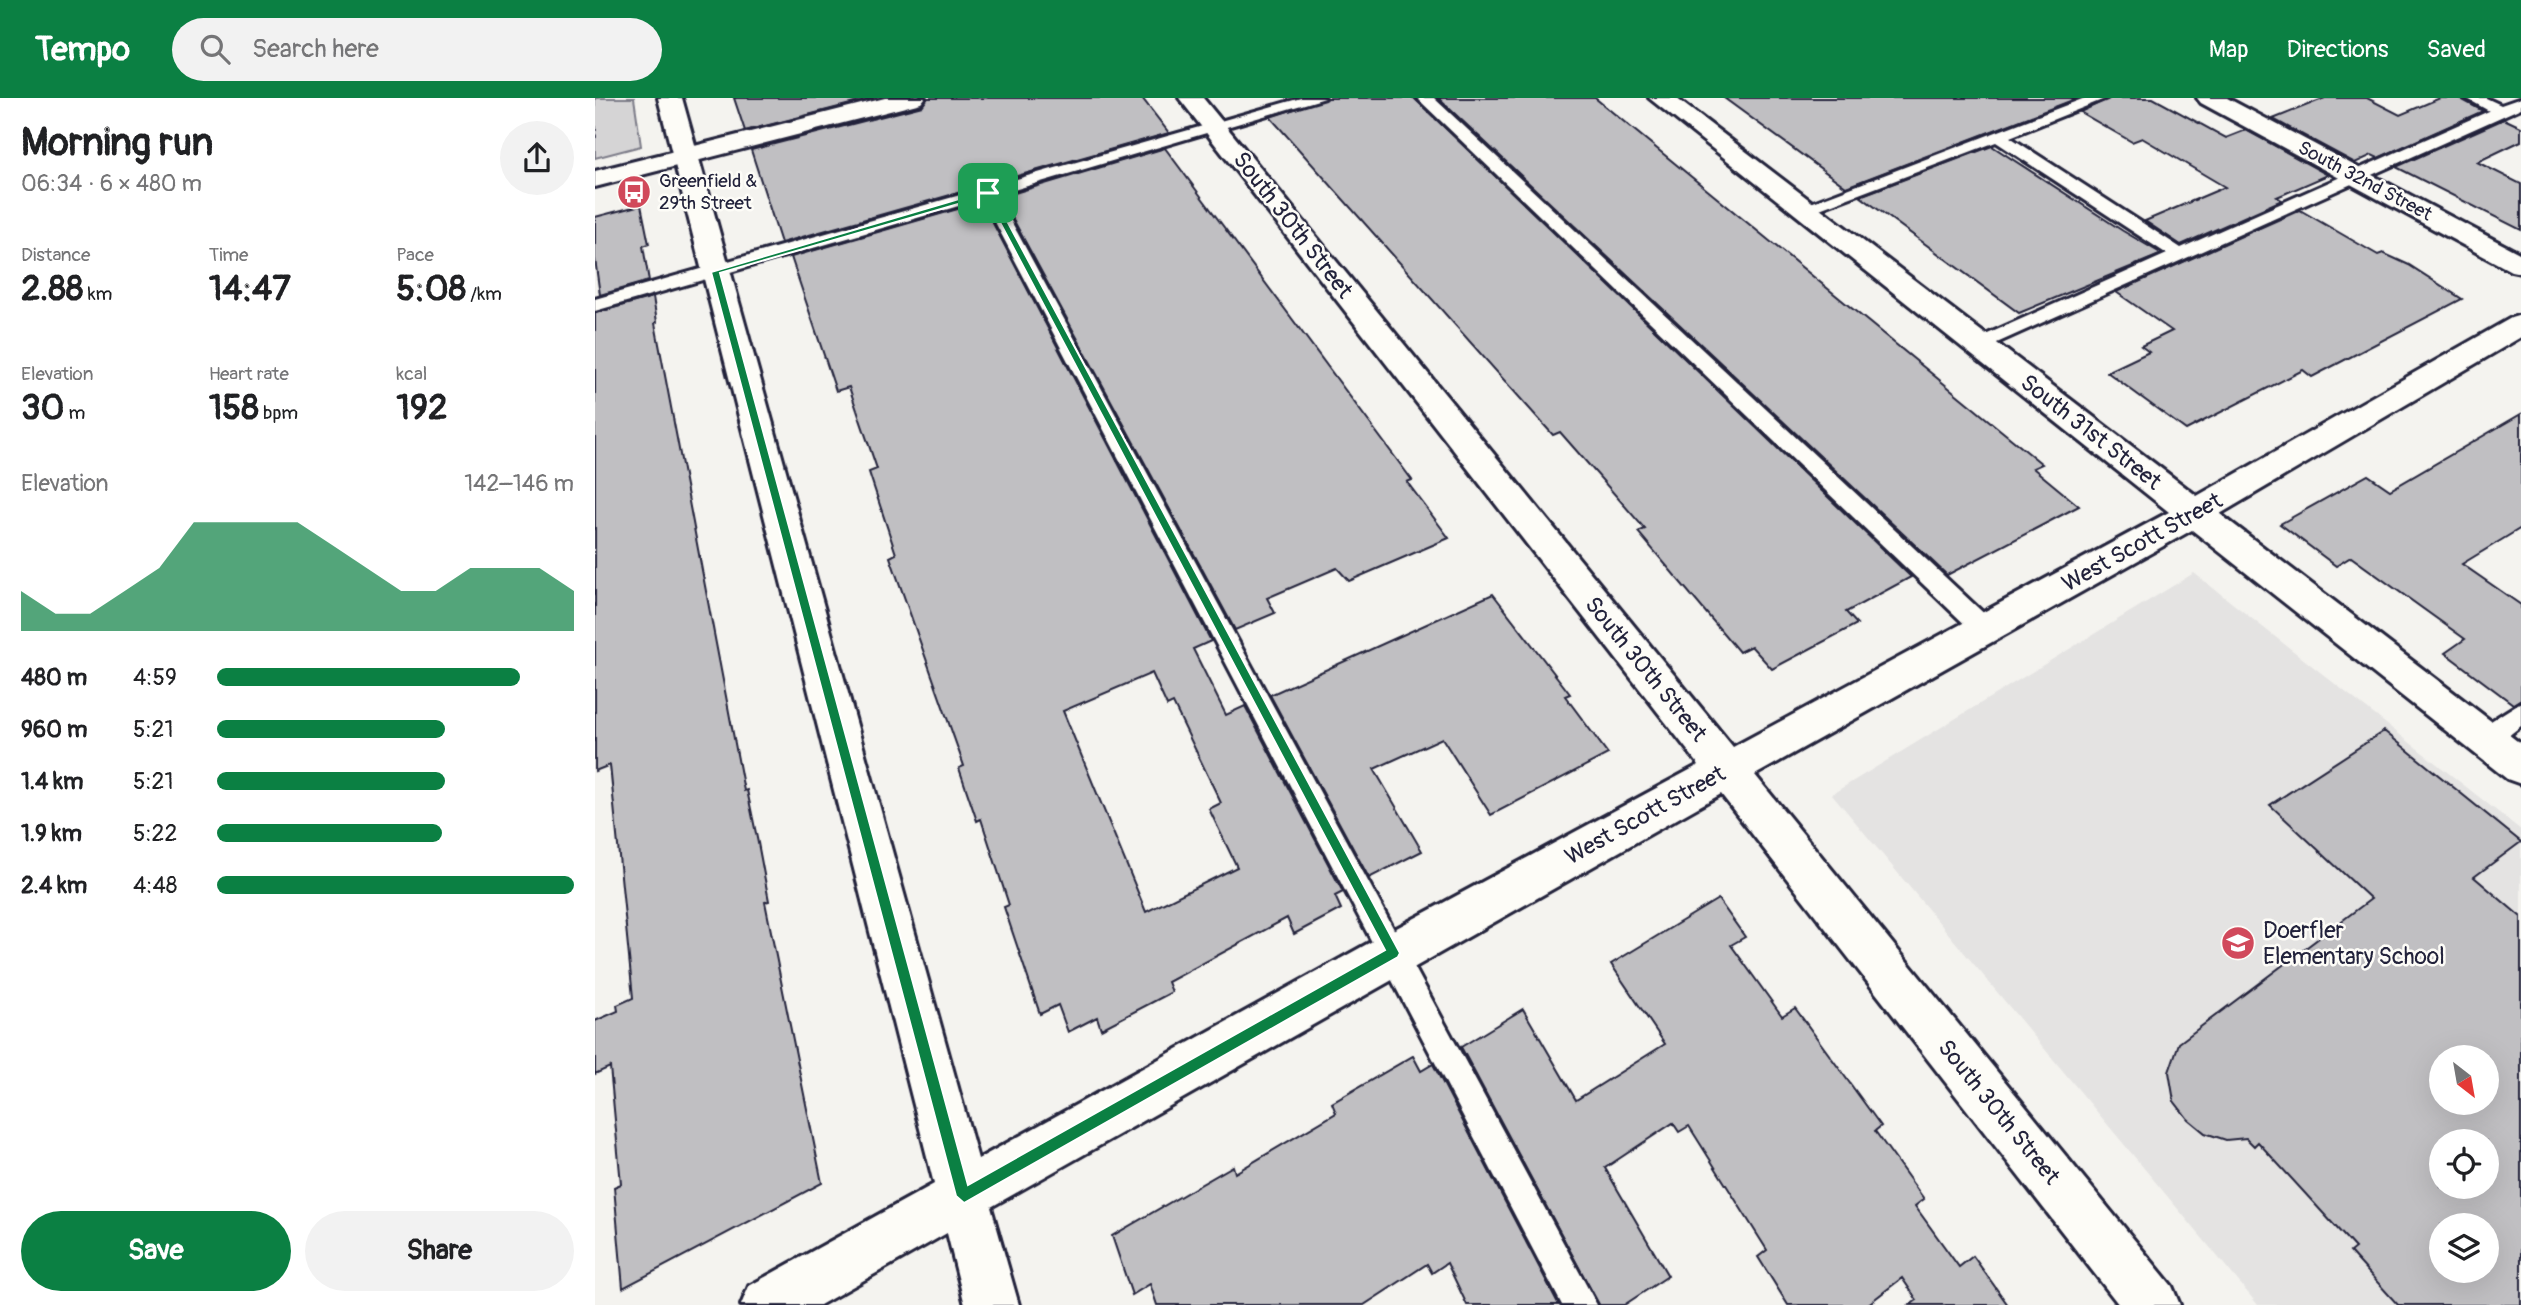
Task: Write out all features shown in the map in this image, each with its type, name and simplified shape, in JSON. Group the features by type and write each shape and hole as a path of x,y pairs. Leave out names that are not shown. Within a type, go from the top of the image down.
{"street":[{"path":"670,98 992,1305"},
{"path":"595,179 913,98"},
{"name":"South 30th Street","path":"1191,98 2153,1305"},
{"name":"South 32nd Street","path":"2209,98 2521,265"},
{"name":"South 31st Street","path":"1678,102 1803,209 2521,767"},
{"name":"West Scott Street","path":"768,1305 1394,953 2195,512 2521,324"}],"lane":[{"path":"595,306 1317,98"},
{"path":"1425,98 1985,629"},
{"path":"1803,209 2099,98"},
{"path":"2475,98 2501,111"},
{"path":"1979,345 2521,102"},
{"path":"1998,136 2181,255"},
{"path":"988,193 1580,1305"},
{"path":"2484,739 2521,712"}],"path":[{"path":"595,126 595,138"}],"shaded area":[{"path":"595,98 634,98 641,146 595,158"},
{"name":"Doerfler Elementary School","path":"2194,573 2521,830 2521,1305 2258,1305 1832,794"}],"building":[{"path":"734,98 874,98 745,131"},
{"path":"928,98 1142,98 1169,133 781,243 751,150 922,106"},
{"path":"1328,98 1414,98 1911,577 1846,612 1857,624 1772,669 1751,646 1739,652 1638,532 1645,529 1560,432 1553,435 1270,117"},
{"path":"1438,98 1595,98 2042,464 2033,468 2079,506 1947,575"},
{"path":"1724,98 2078,98 1846,187"},
{"path":"2110,98 2153,98 2226,138 2246,130 2328,175 2277,197 2282,200 2181,245 2145,221 2225,187 2142,138 2132,142 2080,112"},
{"path":"2325,98 2367,98 2400,115 2440,98 2459,98 2483,111 2378,158 2372,155 2355,163 2273,119"},
{"path":"2504,119 2521,127 2521,141 2477,162 2521,184 2521,230 2396,167"},
{"path":"1992,146 2162,254 2019,313 1860,196"},
{"path":"1165,148 1412,480 1407,482 1449,538 1349,581 1337,568 1267,598 1275,613 1235,630 1001,197"},
{"path":"982,202 1211,641 1193,649 1226,715 1245,706 1343,892 1335,896 1341,909 1294,934 1287,918 1168,982 1172,992 1101,1029 1097,1017 1068,1032 1058,1005 1040,1014 1004,907 1009,905 981,819 977,821 959,768 964,766 890,557 896,554 869,472 877,469 849,387 836,391 791,257","holes":["1152,673 1167,706 1173,703 1221,803 1209,809 1237,867 1146,912 1063,711"]},
{"path":"641,205 649,244 643,246 649,281 600,295 595,259 595,217"},
{"path":"2300,210 2378,255 2383,253 2409,265 2462,299 2312,377 2303,370 2186,430 2107,372 2149,352 2141,346 2172,331 2116,292"},
{"path":"653,297 655,323 744,791 747,790 769,901 765,902 822,1183 623,1288 614,1187 621,1184 610,1067 595,1074 595,1021 618,1011 617,1005 633,998 610,765 595,771 595,313"},
{"path":"2521,414 2521,528 2462,564 2521,605 2521,699 2513,704 2445,653 2465,639 2351,557 2336,566 2280,524 2368,475 2390,490"},
{"path":"1493,594 1570,694 1565,696 1608,754 1491,815 1442,738 1374,769 1422,851 1369,878 1270,695"},
{"path":"2384,731 2521,842 2474,877 2521,917 2521,1305 2398,1305 2350,1252 2355,1248 2258,1142 2254,1146 2246,1138 2226,1140 2205,1133 2188,1119 2174,1101 2169,1072 2179,1043 2371,899 2270,805"},
{"path":"1718,899 1745,937 1731,945 1782,1016 1795,1008 1881,1126 1875,1131 1924,1199 1915,1206 1959,1267 1973,1256 2008,1305 1910,1305 1917,1300 1902,1278 1867,1305 1788,1305 1758,1257 1767,1250 1689,1126 1679,1132 1673,1123 1605,1168 1668,1276 1624,1305 1599,1305 1461,1047 1523,1009 1576,1100 1665,1044 1611,964"},
{"path":"1413,1056 1421,1071 1433,1064 1559,1305 1467,1305 1447,1263 1432,1273 1427,1264 1364,1305 1157,1305 1150,1284 1132,1295 1112,1236 1233,1166 1235,1173 1336,1113 1332,1103"}],"place":[{"name":"Greenfield & 29th Street","path":"634,192"},
{"name":"Doerfler Elementary School","path":"2238,943"}],"route":[{"path":"988,193 1394,953 964,1196 716,272 988,193"}]}
